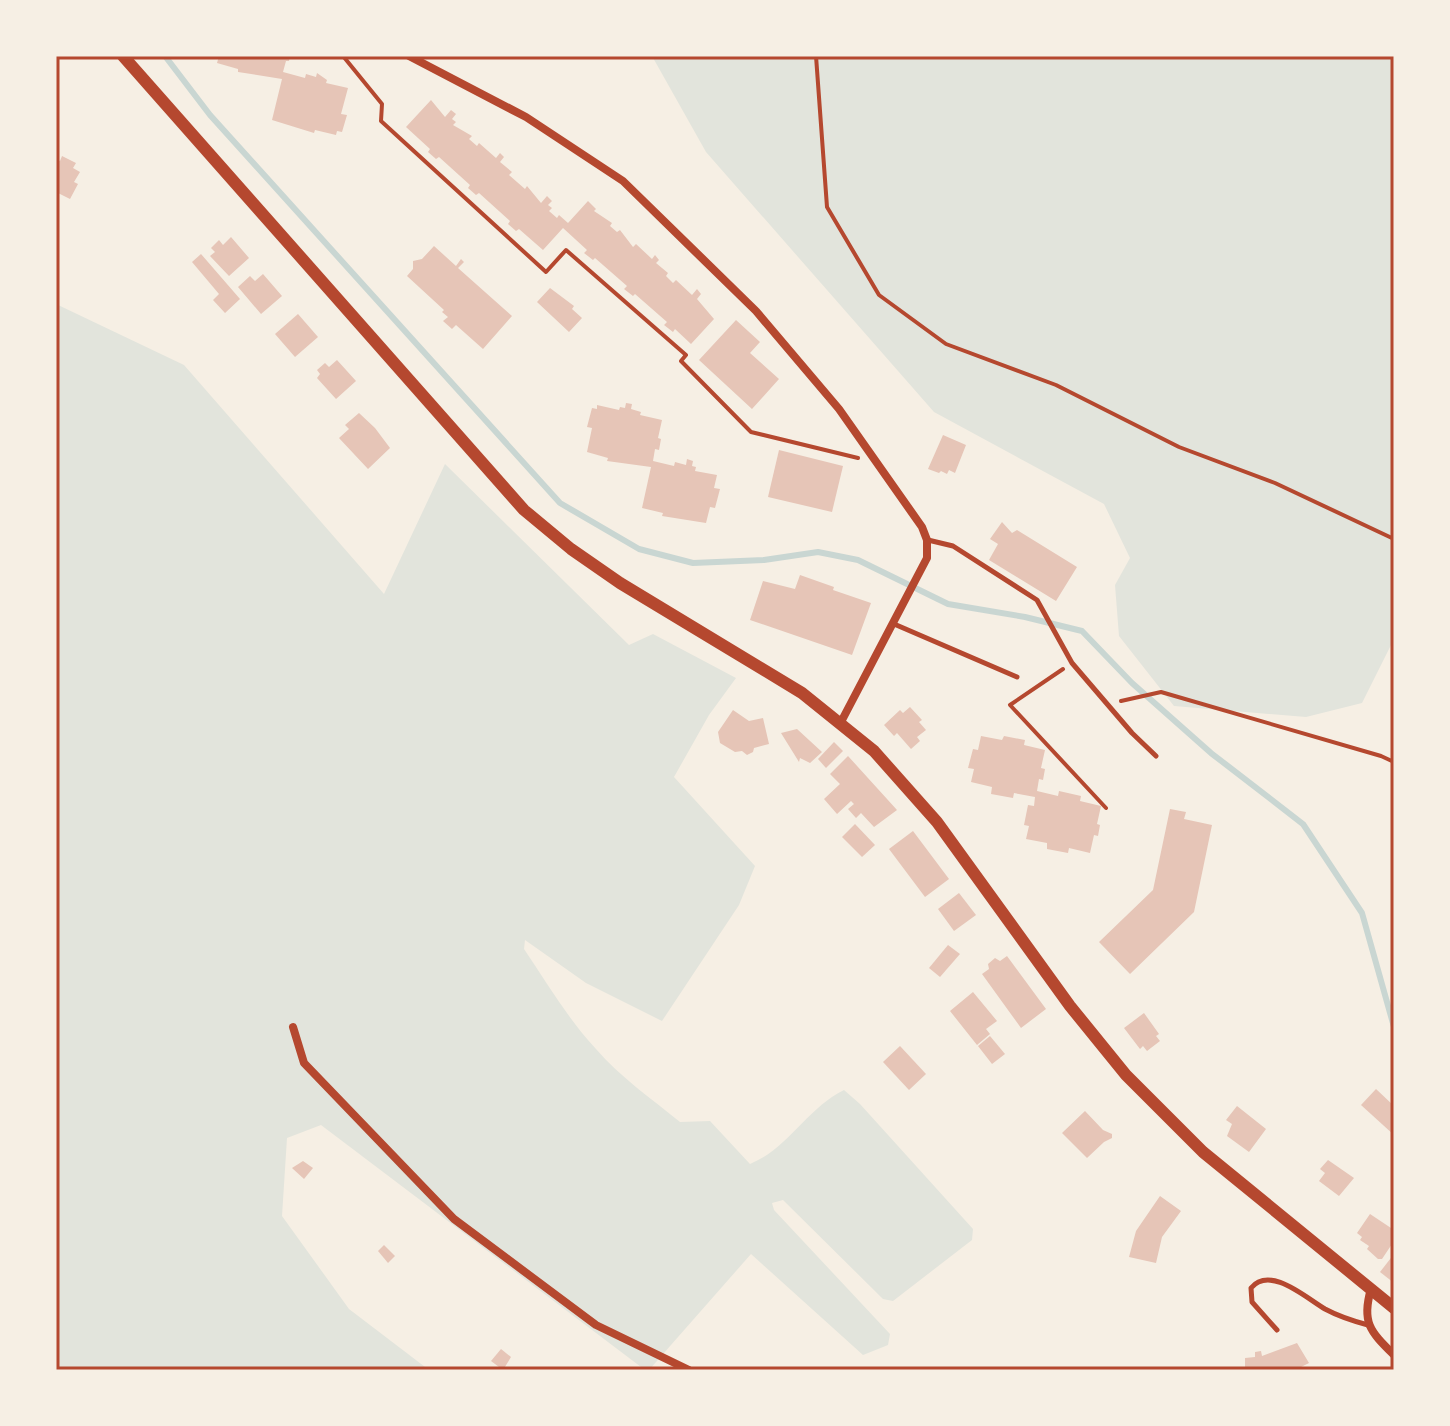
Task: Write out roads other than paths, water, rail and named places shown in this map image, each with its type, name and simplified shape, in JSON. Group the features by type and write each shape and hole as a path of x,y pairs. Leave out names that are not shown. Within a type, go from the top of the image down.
{"street":[{"path":"123,56 503,488 545,529 597,568 802,693 874,751 915,794 1070,1006 1126,1075 1203,1152 1394,1308"},
{"path":"409,56 526,117 623,181 756,311 839,409 922,527 927,540 927,558 841,722"},
{"path":"293,1027 304,1063 454,1219 596,1325 689,1370"},
{"path":"1371,1289 1365,1309 1368,1325 1394,1355"}],"lane":[{"path":"927,540 953,546 1037,600 1072,663 1156,756"},
{"path":"894,624 1017,677"},
{"path":"1277,1330 1252,1302 1251,1288 1256,1282 1265,1280 1286,1286 1326,1310 1368,1325"}],"waterway":[{"path":"165,56 210,115 560,503 639,549 693,563 764,560 818,552 858,560 948,604 1025,617 1082,631 1132,683 1211,753 1303,824 1362,913 1394,1027"}]}
